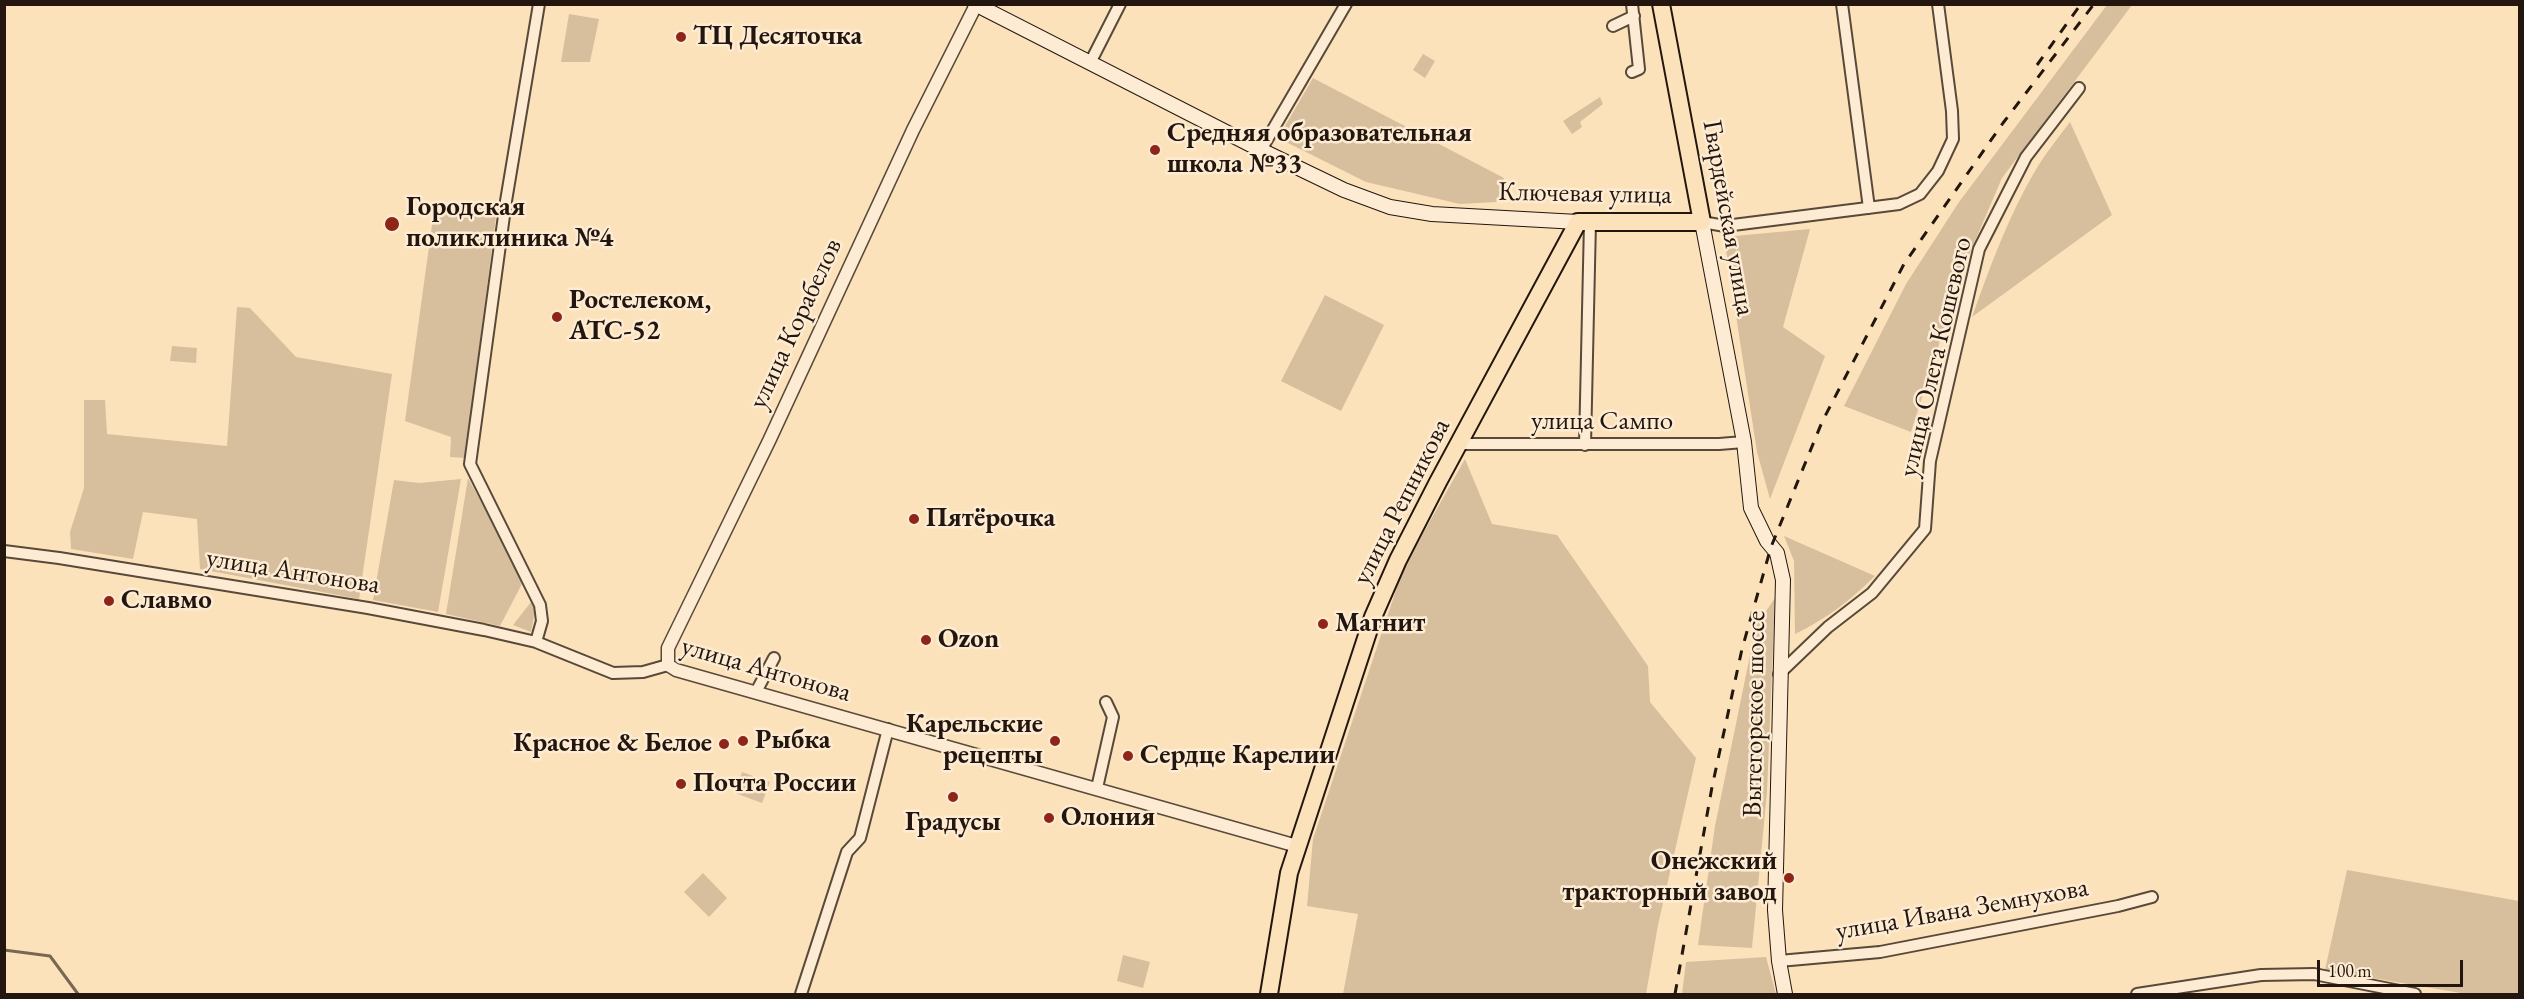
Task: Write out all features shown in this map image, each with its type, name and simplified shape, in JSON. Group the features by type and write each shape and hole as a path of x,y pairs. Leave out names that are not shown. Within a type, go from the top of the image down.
{"main road":[{"name":"Гвардейская улица","path":"1661,4 1744,442"},
{"name":"Ключевая улица","path":"976,5 1261,150 1344,190 1390,207 1432,214 1584,222 1702,222"},
{"name":"улица Репникова","path":"1269,994 1289,873 1373,618 1398,560 1459,444 1584,222"},
{"name":"Вытегорское шоссе","path":"1744,442 1751,508 1767,541 1777,553 1783,580 1775,910 1779,961 1785,994"}],"street":[{"path":"536,642 542,621 540,605 470,464 506,201 539,4"},
{"path":"1090,63 1120,4"},
{"path":"1261,150 1346,4"},
{"path":"1842,4 1869,208"},
{"path":"1702,222 1725,226 1899,204 1920,195 1938,171 1953,139 1952,111 1938,4"},
{"name":"улица Корабелов","path":"668,665 668,648 769,441 903,150 976,5"},
{"path":"1613,26 1633,10"},
{"path":"1632,72 1639,69 1633,10"},
{"name":"улица Олега Кошевого","path":"1779,674 1828,627 1872,593 1925,529 1930,461 1979,249 2026,158 2079,88"},
{"path":"1584,222 1585,445"},
{"name":"улица Сампо","path":"1459,444 1585,445 1744,442"},
{"name":"улица Антонова","path":"4,551 357,606 536,642 613,674 643,672 668,665 676,670 1297,846"},
{"path":"756,692 774,658"},
{"path":"1097,788 1113,717 1106,702"},
{"path":"801,994 847,852 860,838 888,729"},
{"name":"улица Ивана Земнухова","path":"1779,961 1880,952 2118,906 2152,897"},
{"path":"2137,994 2260,975 2314,974 2415,994"}],"shaded area":[{"path":"2107,5 2132,5 2002,178 1963,269 1911,432 1844,406 1906,284 1959,202"},
{"path":"569,14 599,19 590,62 561,62"},
{"path":"1423,54 1435,61 1425,78 1413,70"},
{"path":"1313,78 1504,178 1497,202 1460,204 1366,182 1278,138"},
{"path":"1600,97 1603,104 1580,122 1582,127 1572,134 1563,121"},
{"path":"2070,122 2112,215 1972,317 2008,224 2025,188"},
{"path":"435,203 497,209 465,458 450,457 451,437 405,421"},
{"path":"1810,229 1783,327 1825,356 1770,499 1757,452 1724,237"},
{"path":"1325,295 1384,325 1341,411 1281,381"},
{"path":"237,307 250,308 296,357 392,374 359,599 200,569 197,519 143,512 133,559 71,549 70,532 84,488 84,400 105,400 107,434 227,446"},
{"path":"172,346 197,348 196,363 170,361"},
{"path":"1465,459 1492,524 1557,535 1648,666 1650,702 1696,758 1658,925 1646,994 1343,994 1358,914 1307,906 1313,839 1403,569"},
{"path":"468,478 524,580 500,626 446,614"},
{"path":"461,479 438,612 373,600 394,480 419,483"},
{"path":"1784,536 1875,576 1838,608 1795,634 1794,561"},
{"path":"1775,598 1767,792 1752,948 1698,945 1715,826 1756,626"},
{"path":"531,602 535,611 531,632 513,625"},
{"path":"742,772 770,782 762,803 735,793"},
{"path":"2347,870 2519,901 2519,994 2467,994 2325,970"},
{"path":"703,873 727,898 709,917 684,892"},
{"path":"1123,955 1150,962 1143,988 1117,981"},
{"path":"1766,957 1776,994 1682,994 1686,962"}],"waterway":[{"path":"4,950 50,956 78,994"}],"railway":[{"path":"2037,65 2081,4"},
{"path":"1675,994 1712,787 1742,649 1771,547 1822,422 1904,264 2003,123 2094,4"}],"place":[{"name":"ТЦ Десяточка","path":"681,37"},
{"name":"Средняя образовательная школа №33","path":"1155,150"},
{"name":"Городская поликлиника №4","path":"392,224"},
{"name":"Ростелеком, АТС-52","path":"557,317"},
{"name":"Пятёрочка","path":"914,519"},
{"name":"Славмо","path":"109,601"},
{"name":"Магнит","path":"1323,624"},
{"name":"Ozon","path":"926,640"},
{"name":"Рыбка","path":"743,741"},
{"name":"Карельские рецепты","path":"1055,741"},
{"name":"Красное & Белое","path":"724,744"},
{"name":"Сердце Карелии","path":"1128,756"},
{"name":"Почта России","path":"681,784"},
{"name":"Градусы","path":"953,797"},
{"name":"Олония","path":"1049,818"},
{"name":"Онежский тракторный завод","path":"1789,878"}]}
